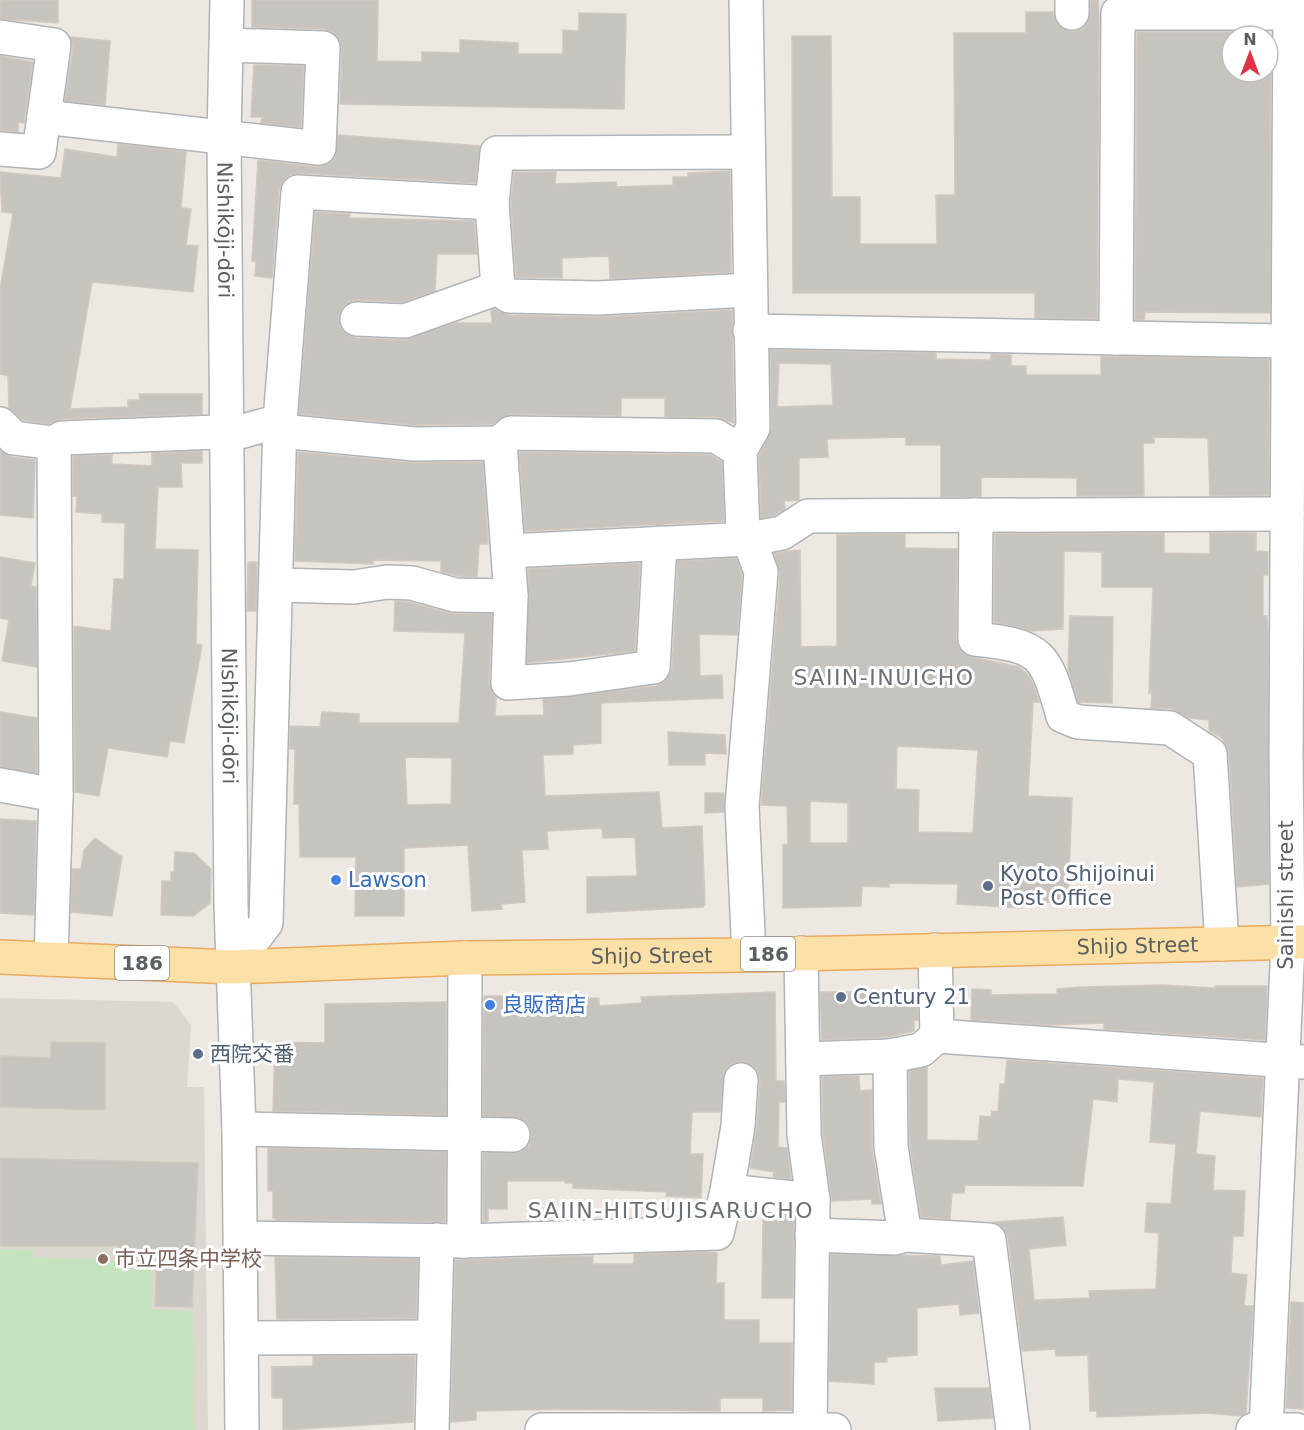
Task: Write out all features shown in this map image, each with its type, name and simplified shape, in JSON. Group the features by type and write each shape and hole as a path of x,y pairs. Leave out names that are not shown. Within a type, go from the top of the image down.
{"main road":[{"name":"Shijo Street","path":"0,957 232,967 465,958 749,955 1296,942"}],"street":[{"name":"Nishikōji-dōri","path":"227,0 224,137 226,431 232,967 239,1130 242,1430"},
{"path":"746,0 753,428 740,451 743,533 749,539 761,572 742,806 749,955"},
{"path":"1116,338 1119,13 1294,8"},
{"name":"Sainishi street","path":"1266,1430 1290,1185 1296,942 1293,497 1296,396 1288,341 1294,8"},
{"path":"0,37 54,45 39,152 0,149"},
{"path":"44,117 319,148 323,48 227,45"},
{"path":"232,967 266,923 280,426 302,147"},
{"path":"748,152 497,153 492,202 498,288 509,296 598,298 749,290"},
{"path":"298,192 492,202"},
{"path":"357,319 405,321 498,288"},
{"path":"750,331 1288,341"},
{"path":"0,424 14,438 54,443 62,438 226,431 280,426 415,444 500,443 511,433 716,435 740,451"},
{"path":"51,959 56,795 54,443"},
{"path":"500,443 511,596 508,683 569,679 653,667 660,543"},
{"path":"509,550 749,539 782,533 808,516 976,515 1293,497"},
{"path":"976,515 975,639 1007,642 1029,648 1045,662 1064,716 1078,722 1170,728 1210,754 1222,944"},
{"path":"277,585 354,587 387,582 412,582 454,595 511,596"},
{"path":"0,785 56,795"},
{"path":"935,951 937,1036"},
{"path":"542,1430 824,1430 812,1234 813,1200 804,1134 801,953"},
{"path":"432,1430 433,1337 451,1241 464,1135 465,958"},
{"path":"803,1059 890,1056 921,1050 937,1036 1293,1061"},
{"path":"890,1056 891,1147 905,1234"},
{"path":"241,1238 451,1241 717,1233 738,1126 741,1080"},
{"path":"239,1130 513,1135"},
{"path":"727,1191 813,1200"},
{"path":"812,1234 895,1238 905,1234 989,1239 1013,1430"},
{"path":"241,1338 433,1337"},
{"path":"1253,1430 1296,1430"}],"shaded area":[{"name":"市立四条中学校","path":"0,998 173,1002 191,1025 187,1087 204,1087 208,1430 0,1430"}],"green space":[{"path":"0,1249 33,1250 34,1257 153,1262 152,1310 193,1311 194,1430 0,1430"}],"building":[{"path":"0,0 58,0 58,23 0,19"},
{"path":"252,0 378,0 377,61 422,62 422,52 460,53 460,40 518,43 518,54 563,54 563,30 579,31 579,13 626,14 624,109 340,104 342,49 339,39 332,32 324,29 252,27"},
{"path":"1091,0 1098,0 1099,21 1097,319 1035,318 1035,293 793,293 792,36 831,36 832,197 860,197 860,244 937,244 936,195 955,195 954,33 1026,33 1026,12 1053,12 1056,23 1063,29 1073,32 1082,29 1088,23"},
{"path":"1137,32 1220,32 1220,84 1271,84 1270,313 1145,312 1144,320 1135,319"},
{"path":"70,37 110,41 105,105 65,101 73,48"},
{"path":"0,56 33,62 24,123 18,122 18,132 0,130"},
{"path":"254,65 304,66 301,127 261,123 262,117 251,117"},
{"path":"338,135 480,146 475,183 299,173 290,175 283,181 279,191 272,278 255,276 256,261 252,261 258,160 317,167 326,165 335,158"},
{"path":"118,144 186,152 181,208 191,209 186,245 198,246 193,292 92,282 70,409 128,407 128,400 140,400 139,394 202,394 202,414 61,419 50,424 23,420 9,408 8,376 0,374 0,290 13,213 2,212 0,172 61,178 65,149 117,157"},
{"path":"730,171 731,272 610,279 609,256 562,258 562,278 516,277 511,203 514,172 556,172 555,184 616,182 616,187 673,185 673,177 688,177 688,173"},
{"path":"315,212 350,214 349,218 474,221 477,254 437,254 435,291 402,302 357,300 349,302 342,309 338,318 340,327 346,334 356,338 405,340 454,323 492,323 491,310 495,309 509,315 598,317 732,310 734,423 716,417 665,417 665,398 621,398 621,416 511,414 493,424 416,425 299,414"},
{"path":"770,350 936,353 936,359 991,360 991,354 1011,355 1011,366 1026,366 1026,375 1101,375 1101,356 1269,359 1269,495 1210,496 1208,438 1154,437 1154,443 1143,443 1144,496 1077,496 1077,478 981,477 981,497 941,497 941,445 906,445 906,437 827,439 828,457 799,458 799,500 784,501 785,509 775,515 761,518 759,456 772,428","holes":["779,363 831,364 833,405 777,407"]},
{"path":"0,451 12,457 35,460 33,518 0,515"},
{"path":"202,451 202,463 181,463 182,487 158,487 155,549 198,550 196,644 202,645 184,743 170,741 167,757 108,748 99,796 75,792 74,626 111,631 114,579 124,579 125,523 102,522 102,514 76,512 77,496 73,496 73,456 112,455 112,464 152,466 152,453"},
{"path":"298,452 413,463 483,462 488,544 479,544 477,577 441,572 441,561 373,560 373,564 295,561"},
{"path":"519,452 710,455 722,462 724,521 525,531"},
{"path":"1164,533 1164,553 1210,554 1210,533 1256,533 1256,551 1268,552 1268,575 1263,575 1263,616 1267,616 1268,633 1269,884 1237,887 1229,753 1222,738 1209,731 1209,720 1189,718 1172,709 1151,708 1152,693 1149,693 1153,587 1102,587 1102,552 1064,551 1063,629 1031,631 994,622 995,534"},
{"path":"905,534 905,548 957,549 956,639 959,648 972,657 1019,667 1029,676 1039,702 1033,702 1028,796 1072,798 1068,903 1022,901 1022,908 957,904 958,884 889,883 889,887 862,886 861,906 783,908 783,845 788,844 787,806 761,805 780,574 774,553 800,550 801,647 837,646 837,535","holes":["897,746 978,750 973,833 918,832 919,790 896,789","810,801 848,803 848,843 810,843"]},
{"path":"0,557 35,563 31,586 36,587 37,667 2,661 9,620 0,618"},
{"path":"736,558 742,575 737,635 699,634 700,676 722,675 723,698 601,703 601,743 573,745 573,754 543,755 545,796 659,792 662,828 702,826 705,904 703,907 587,913 587,877 637,876 635,837 603,838 602,828 547,831 548,849 522,850 525,902 501,904 502,909 472,911 468,845 404,848 404,916 355,916 356,857 300,857 299,804 294,804 295,749 290,749 290,726 320,727 322,712 359,714 359,723 459,723 465,633 394,631 395,601 409,602 454,614 492,614 489,682 496,697 495,716 544,715 543,699 656,686 664,682 672,668 678,561","holes":["405,757 452,758 451,804 407,805"]},
{"path":"248,562 257,562 256,611 247,611"},
{"path":"640,563 635,651 527,663 528,569"},
{"path":"1070,616 1113,617 1112,703 1078,702 1068,670"},
{"path":"0,712 37,718 37,773 0,767"},
{"path":"668,732 725,735 726,754 705,753 705,765 669,765"},
{"path":"705,793 724,793 724,812 705,813"},
{"path":"0,819 36,821 34,915 0,913"},
{"path":"95,838 122,857 112,916 71,912 72,869 81,869 84,850"},
{"path":"175,852 194,853 211,869 210,903 193,916 161,915 162,881 171,881"},
{"path":"1162,985 1215,988 1216,986 1267,986 1265,1040 1104,1029 1104,1023 1049,1025 971,1020 972,989 991,990 991,995 1057,994 1057,989"},
{"path":"775,992 776,1081 784,1081 785,1102 779,1102 778,1147 787,1148 791,1179 773,1177 774,1172 750,1168 757,1127 760,1081 758,1072 752,1065 742,1061 732,1064 725,1070 720,1112 692,1112 690,1154 703,1154 701,1198 666,1196 667,1192 573,1188 573,1183 565,1183 565,1181 507,1181 507,1209 488,1209 488,1221 483,1222 483,1153 521,1152 529,1145 532,1135 529,1126 522,1119 483,1116 484,996 525,996 525,1000 599,998 599,1006 642,1003 641,997"},
{"path":"820,992 917,992 918,1020 914,1020 914,1031 888,1037 822,1040"},
{"path":"446,1002 446,1115 273,1111 275,1042 325,1043 325,1004"},
{"path":"51,1042 105,1043 105,1110 0,1107 0,1056 51,1058"},
{"path":"1007,1060 1263,1078 1261,1117 1200,1111 1196,1154 1215,1156 1213,1190 1245,1191 1243,1236 1233,1236 1231,1273 1247,1275 1244,1306 1253,1306 1246,1413 1242,1416 1207,1413 1097,1417 1097,1411 1090,1411 1088,1355 1056,1356 1055,1349 1022,1351 1008,1238 1004,1229 994,1222 1063,1217 1066,1245 1029,1249 1034,1300 1090,1298 1089,1291 1156,1289 1159,1233 1145,1232 1147,1203 1171,1204 1176,1144 1150,1142 1154,1082 1118,1079 1117,1102 1093,1099 1083,1186 965,1185 964,1193 952,1193 950,1219 921,1217 910,1145 909,1071 927,1067 927,1140 978,1141 980,1116 991,1117 992,1111 998,1112 1000,1084 1005,1084"},
{"path":"859,1076 860,1091 872,1090 872,1150 881,1204 872,1204 872,1199 832,1201 823,1133 822,1077"},
{"path":"268,1148 446,1152 445,1222 277,1220 273,1218 273,1191 268,1191"},
{"path":"0,1158 198,1163 192,1307 155,1306 157,1254 119,1253 119,1246 0,1246"},
{"path":"769,1214 794,1217 793,1298 762,1298 763,1218 768,1218"},
{"path":"717,1253 716,1283 724,1283 724,1320 759,1320 759,1343 792,1343 792,1410 763,1411 763,1398 720,1398 720,1411 571,1409 476,1411 476,1420 451,1422 455,1260 593,1256 593,1264 634,1264 634,1254"},
{"path":"831,1254 940,1256 941,1265 973,1261 979,1313 960,1315 959,1304 917,1308 917,1355 887,1357 887,1362 874,1362 874,1384 829,1381"},
{"path":"275,1257 418,1259 416,1318 277,1319"},
{"path":"1291,1302 1304,1303 1304,1409 1286,1408"},
{"path":"313,1356 415,1356 413,1422 283,1430 283,1398 272,1398 272,1367 313,1366"},
{"path":"935,1388 989,1388 993,1418 938,1421"}],"place":[{"name":"Lawson","path":"336,880"},
{"name":"Kyoto Shijoinui Post Office","path":"988,886"},
{"name":"Century 21","path":"841,997"},
{"name":"良販商店","path":"490,1005"},
{"name":"西院交番","path":"198,1054"},
{"name":"市立四条中学校","path":"103,1259"}],"district":[{"name":"SAIIN-INUICHO","path":"884,677"},
{"name":"SAIIN-HITSUJISARUCHO","path":"671,1210"}]}
